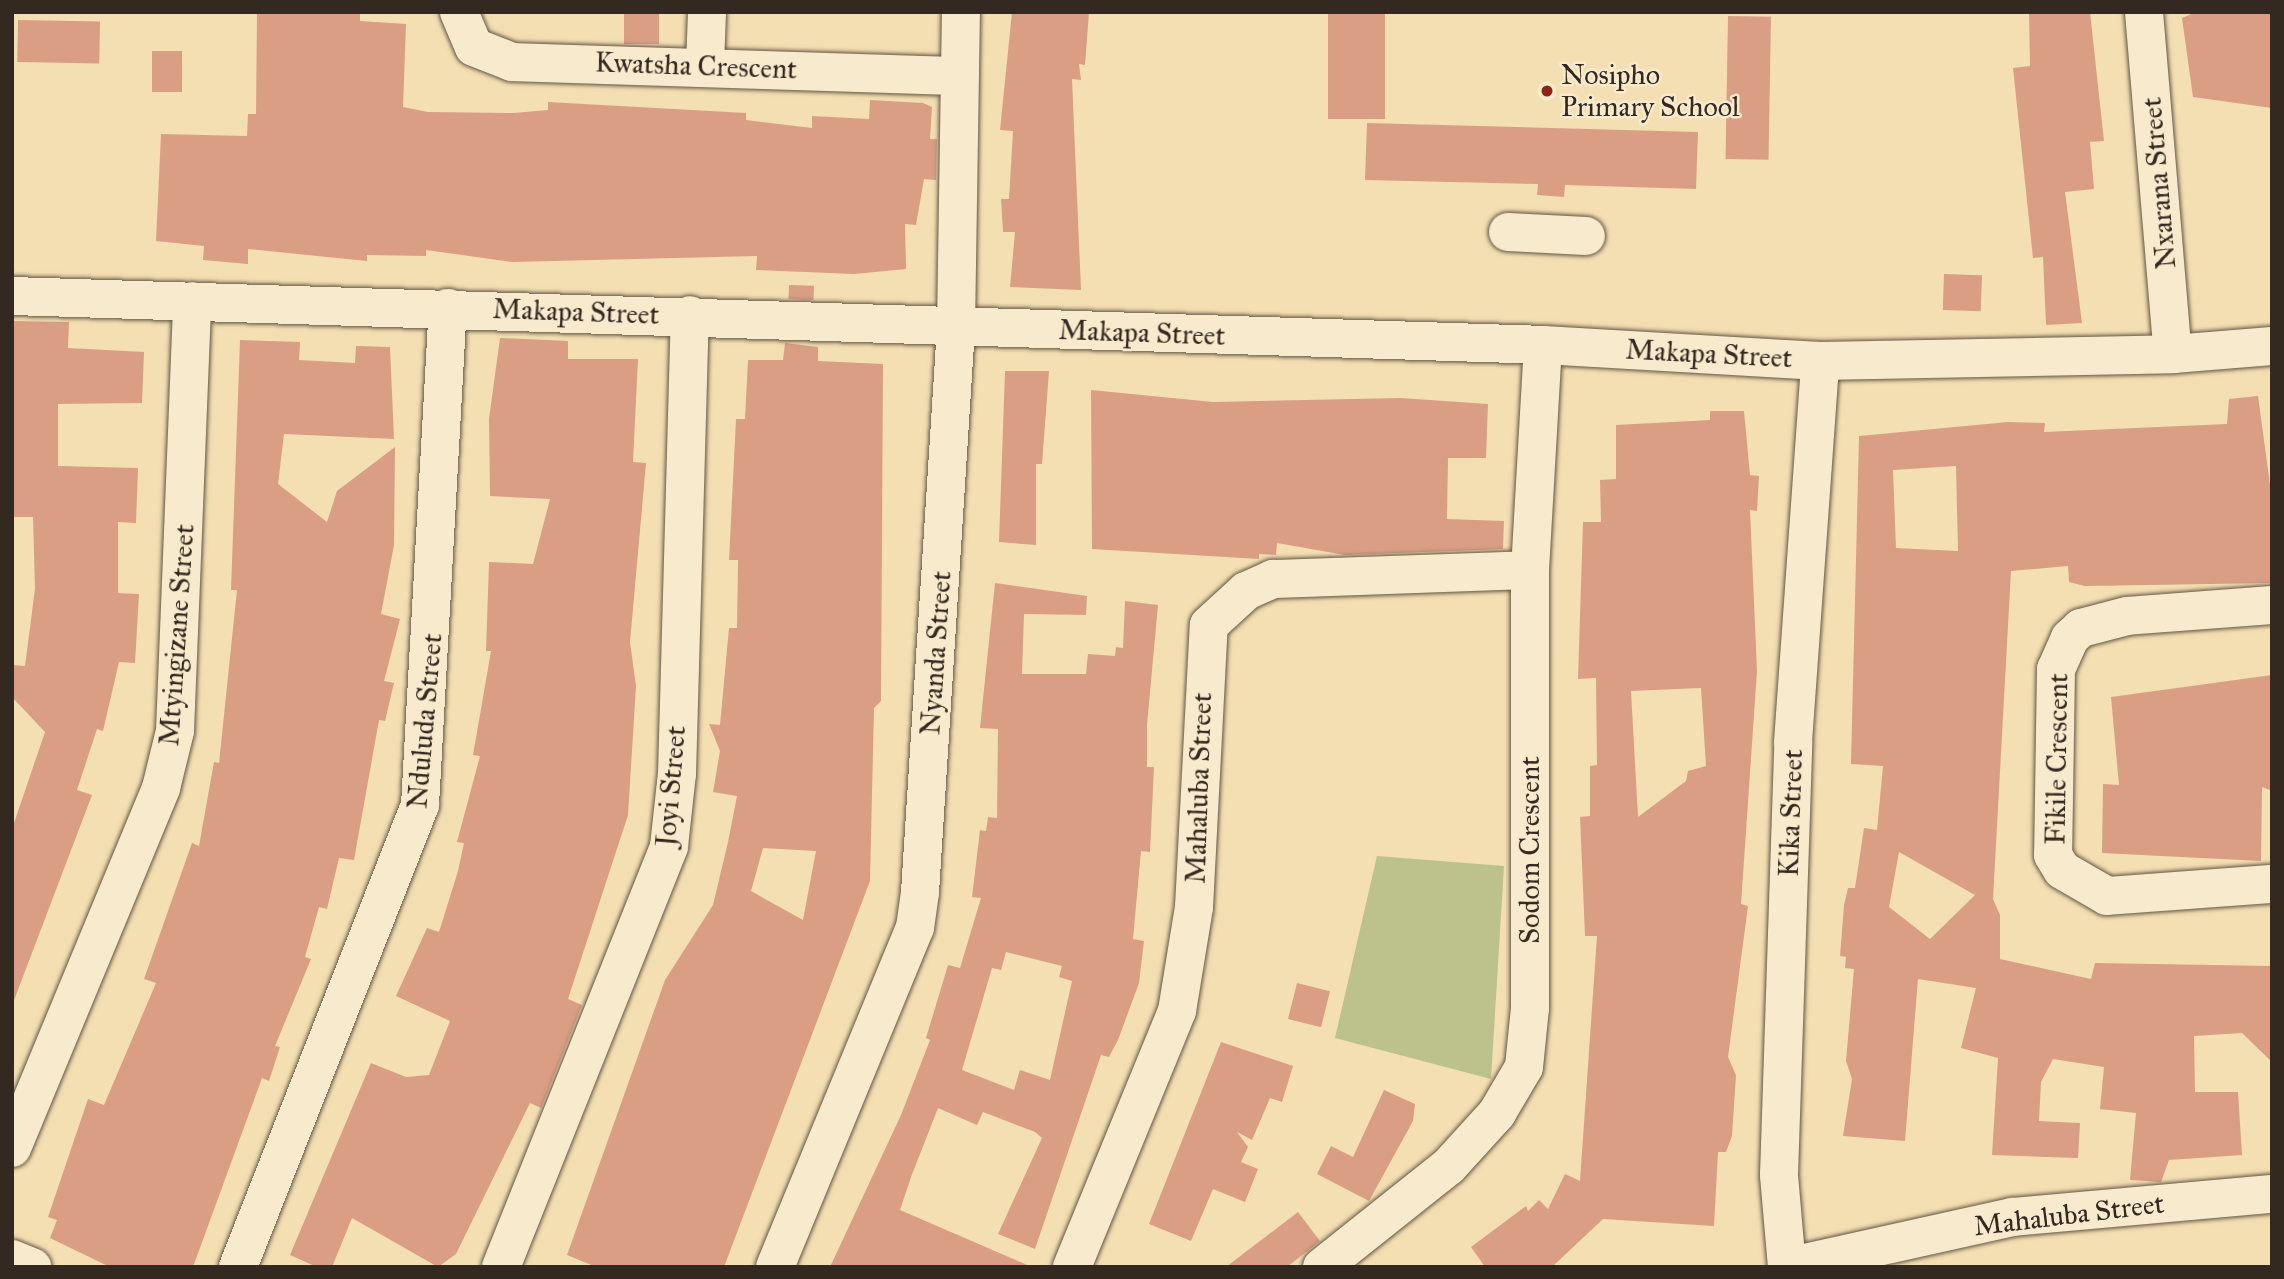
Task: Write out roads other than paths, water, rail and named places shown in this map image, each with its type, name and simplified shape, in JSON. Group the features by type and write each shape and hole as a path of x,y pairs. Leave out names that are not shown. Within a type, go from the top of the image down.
{"street":[{"name":"Kwatsha Crescent","path":"459,12 474,47 512,62 705,65 959,76"},
{"path":"705,65 707,12"},
{"name":"Nyanda Street","path":"775,1267 915,928 956,327 961,12"},
{"name":"Nxarana Street","path":"2144,12 2173,354"},
{"path":"1508,232 1586,236"},
{"name":"Makapa Street","path":"12,296 1543,345 1820,361 2173,354 2272,346"},
{"name":"Mtyingizane Street","path":"12,1148 161,788 175,731 192,301"},
{"name":"Nduluda Street","path":"238,1267 420,805 448,308"},
{"name":"Joyi Street","path":"501,1267 669,846 690,316"},
{"name":"Sodom Crescent","path":"1322,1267 1449,1166 1497,1112 1524,1067 1530,1008 1530,570 1543,345"},
{"name":"Kika Street","path":"1787,1267 1779,1175 1793,742 1820,361"},
{"name":"Mahaluba Street","path":"1072,1267 1177,1012 1194,907 1209,625 1246,591 1273,579 1530,570"},
{"name":"Fikile Crescent","path":"2272,606 2127,616 2081,628 2070,638 2056,669 2053,855 2062,870 2107,896 2272,884"},
{"name":"Mahaluba Street","path":"1787,1267 2013,1217 2272,1194"},
{"path":"12,1259 32,1267"}],"place":[{"name":"Nosipho Primary School","path":"1547,91"}]}
